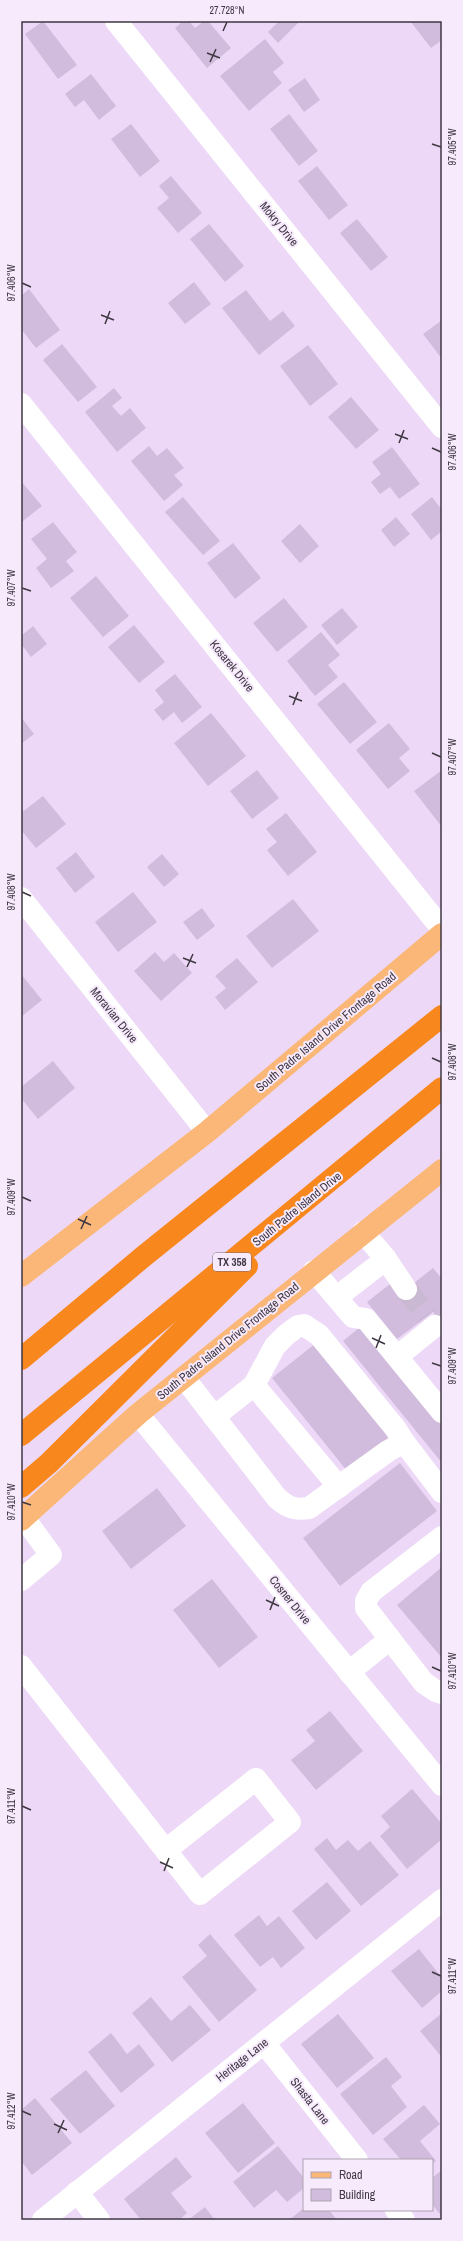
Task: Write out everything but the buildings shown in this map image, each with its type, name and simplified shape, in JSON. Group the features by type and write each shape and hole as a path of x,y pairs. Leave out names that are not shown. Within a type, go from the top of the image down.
{"highway":[{"path":"21,1359 144,1256 442,1016"},
{"name":"South Padre Island Drive","path":"21,1435 442,1088"},
{"path":"21,1487 54,1457 343,1171"},
{"path":"21,1342 144,1256"}],"main road":[{"name":"South Padre Island Drive Frontage Road","path":"21,1276 208,1132 442,934"},
{"name":"South Padre Island Drive Frontage Road","path":"22,1519 138,1414 185,1378 314,1271 442,1170"}],"street":[{"name":"Mokry Drive","path":"116,21 442,427"},
{"name":"Kosarek Drive","path":"21,404 442,929"},
{"name":"Moravian Drive","path":"21,898 208,1132"},
{"path":"363,1232 386,1259 406,1289"},
{"path":"337,1297 386,1259"},
{"path":"314,1271 353,1317 366,1319 398,1356 442,1412"},
{"path":"267,1310 286,1335"},
{"path":"214,1417 254,1385 275,1346 298,1326 304,1325 319,1335 395,1428 442,1492"},
{"path":"398,1356 435,1326"},
{"path":"185,1378 277,1498 285,1505 296,1510 310,1508 388,1451 404,1442"},
{"path":"254,1385 339,1487"},
{"name":"Cosner Drive","path":"138,1414 442,1785"},
{"path":"21,1580 51,1555 22,1519"},
{"path":"442,1536 371,1592 366,1601 366,1608 424,1683 442,1693"},
{"path":"349,1672 390,1639"},
{"path":"21,1666 200,1894 290,1822 256,1779 166,1850"},
{"name":"Heritage Lane","path":"43,2220 442,1900"},
{"name":"Shasta Lane","path":"264,2043 356,2159"},
{"path":"77,2192 99,2220"},
{"path":"397,2211 404,2220"}],"tunnel":[{"path":"406,1289 427,1316"}]}
